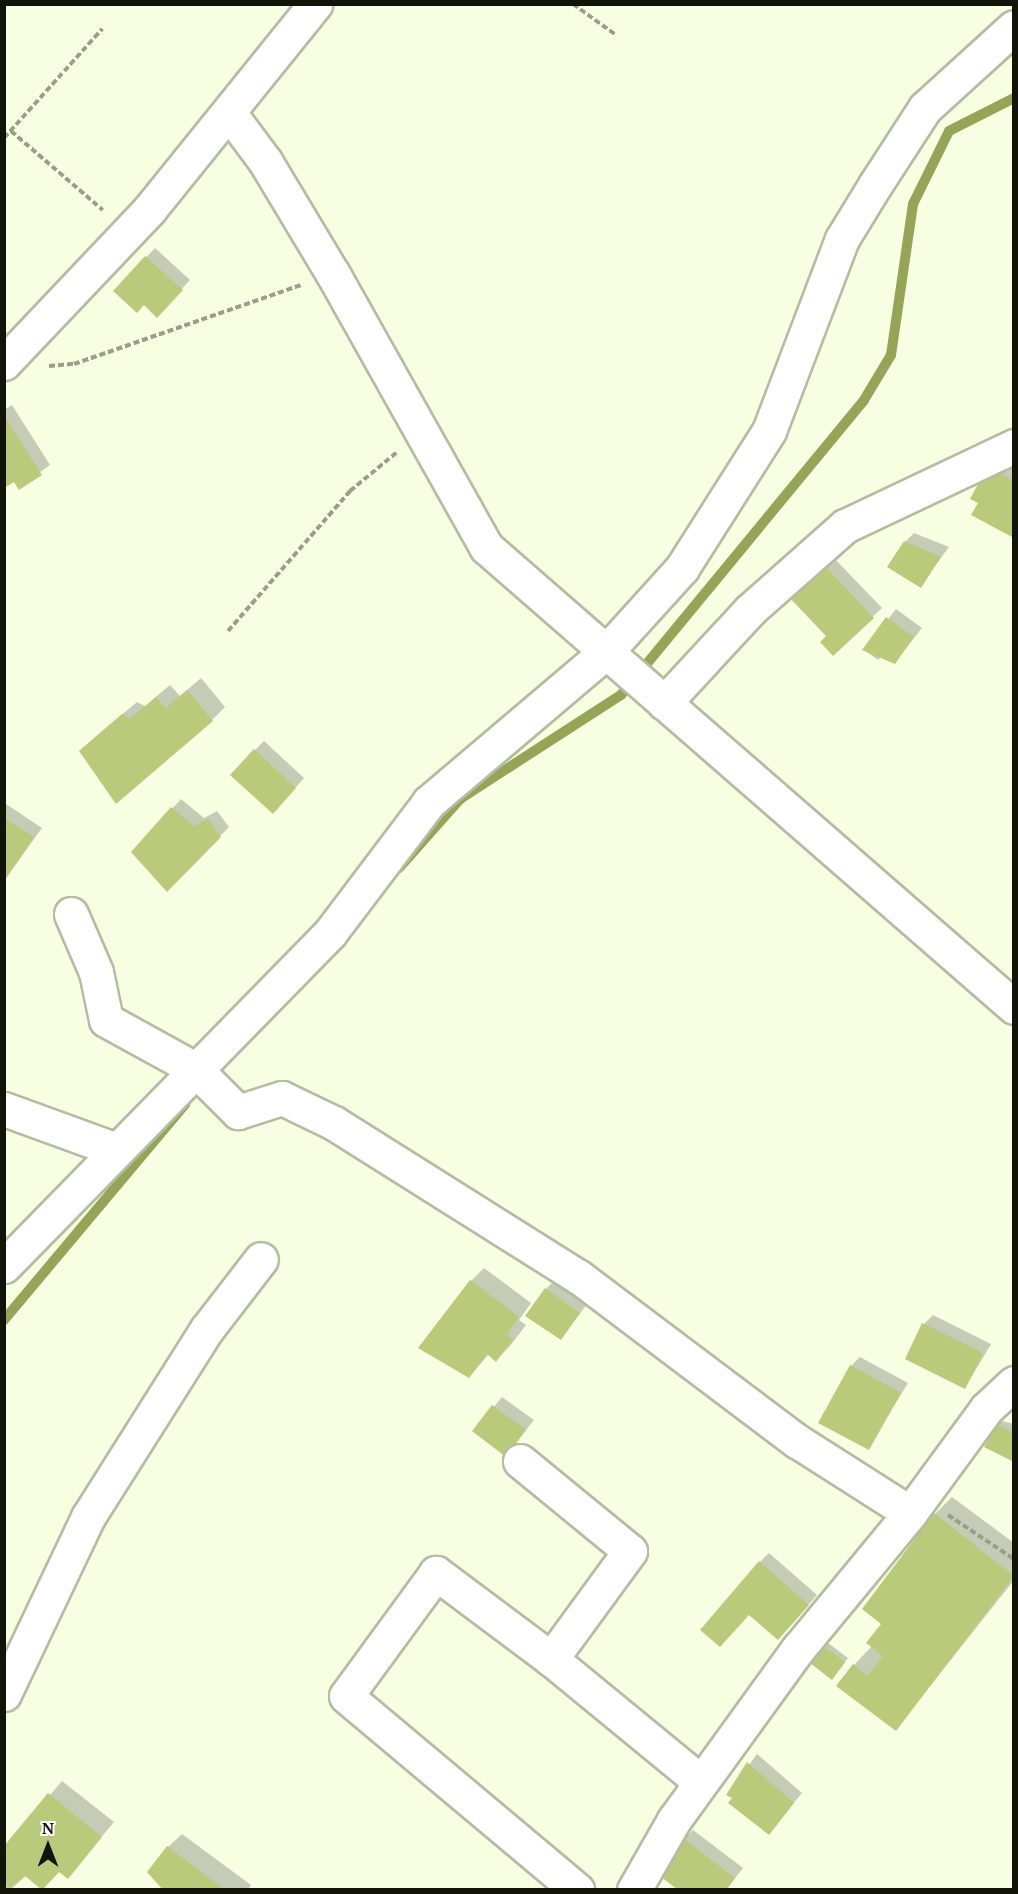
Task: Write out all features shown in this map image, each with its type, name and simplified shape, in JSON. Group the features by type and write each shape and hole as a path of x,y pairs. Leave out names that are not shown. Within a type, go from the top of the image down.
{"street":[{"path":"12,355 129,232 230,114 315,4"},
{"path":"4,1266 114,1149 330,933 429,802 609,656 682,568 769,430 842,239 919,117 1014,27"},
{"path":"230,114 265,161 333,274 418,434 486,547 1014,1007"},
{"path":"656,697 844,526 1014,446"},
{"path":"70,914 96,972 106,1020 195,1069 230,1100 238,1112 282,1098 334,1124 579,1277 797,1441 916,1506"},
{"path":"4,1109 114,1149"},
{"path":"4,1694 88,1517 207,1329 261,1259"},
{"path":"634,1890 701,1782 798,1649 916,1506 986,1409 1014,1383"},
{"path":"520,1461 630,1551 550,1659"},
{"path":"577,1890 346,1696 436,1573 550,1659 701,1782"}],"path":[{"path":"573,4 616,35"},
{"path":"4,138 102,29"},
{"path":"11,131 129,232"},
{"path":"12,355 43,366 74,364 333,274"},
{"path":"228,631 350,491 418,434"},
{"path":"916,1506 1014,1559"}],"building":[{"path":"145,256 183,290 157,318 144,305 137,313 113,291"},
{"path":"4,416 42,475 19,490 14,482 4,488"},
{"path":"995,471 1014,481 1014,538 971,515 978,503 970,499 983,475 990,480"},
{"path":"904,541 941,557 921,588 887,567"},
{"path":"823,564 874,618 833,656 820,642 826,636 788,596"},
{"path":"886,617 914,637 895,664 862,650"},
{"path":"187,690 213,721 116,804 79,751 122,714 130,719 156,697 166,708"},
{"path":"254,749 296,788 273,814 230,775"},
{"path":"171,807 194,826 208,819 221,837 167,892 131,852"},
{"path":"4,818 34,837 4,881"},
{"path":"470,1280 519,1317 507,1334 513,1339 496,1362 487,1354 469,1378 418,1348"},
{"path":"545,1288 580,1313 561,1340 525,1316"},
{"path":"922,1323 983,1353 965,1389 905,1359"},
{"path":"850,1365 901,1393 869,1450 818,1423"},
{"path":"492,1405 526,1430 506,1457 472,1431"},
{"path":"997,1424 1014,1433 1014,1462 984,1447"},
{"path":"934,1513 1014,1576 896,1731 836,1686 853,1664 867,1676 883,1656 866,1643 881,1624 862,1609"},
{"path":"759,1561 809,1605 778,1640 749,1615 720,1647 700,1630"},
{"path":"823,1646 845,1662 832,1680 810,1663"},
{"path":"747,1762 794,1803 769,1835 728,1803 732,1798 726,1795"},
{"path":"48,1793 102,1837 68,1879 59,1872 42,1890 25,1876 7,1890 4,1846"},
{"path":"683,1838 735,1878 726,1890 678,1890 656,1873"},
{"path":"167,1846 225,1890 163,1890 147,1872"}],"waterway":[{"path":"399,868 460,799 621,695 864,400 891,355 913,204 949,131 1014,98"},
{"path":"4,1320 185,1104"}]}
